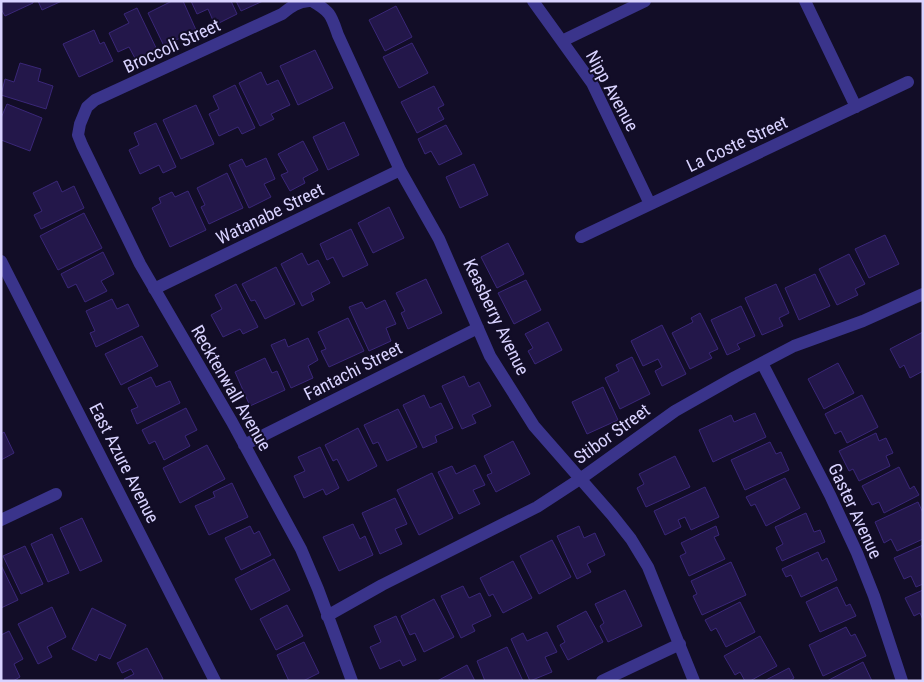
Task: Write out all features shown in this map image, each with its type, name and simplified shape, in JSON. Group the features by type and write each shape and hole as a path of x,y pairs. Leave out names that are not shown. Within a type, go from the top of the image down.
{"street":[{"name":"Nipp Avenue","path":"533,1 592,83 650,204"},
{"path":"562,41 645,1"},
{"path":"805,1 856,107"},
{"name":"Broccoli Street","path":"82,116 87,107 95,100 282,14 301,2 314,3"},
{"name":"Keasberry Avenue","path":"314,3 328,11 333,19 338,35 400,170 439,239 490,356 534,426 612,515 635,546 648,567 694,681"},
{"name":"La Coste Street","path":"581,237 908,82"},
{"name":"Recktenwall Avenue","path":"82,116 78,135 82,145 140,264 244,445 301,549 352,681"},
{"name":"Watanabe Street","path":"154,289 400,170"},
{"name":"East Azure Avenue","path":"1,261 215,681"},
{"name":"Stibor Street","path":"327,616 382,585 537,507 580,479 675,411 762,363 794,346 863,321 923,294"},
{"name":"Fantachi Street","path":"244,445 478,328"},
{"name":"Gaster Avenue","path":"762,363 830,495 857,553 874,596 902,681"},
{"path":"1,520 56,494"},
{"path":"602,681 680,644"}],"building":[{"path":"1,1 33,1 33,3 5,16 1,9"},
{"path":"38,1 62,1 42,10"},
{"path":"172,1 183,1 196,30 164,46 148,13"},
{"path":"191,1 231,1 237,14 215,25 208,9 197,14"},
{"path":"236,1 263,1 241,11"},
{"path":"396,6 412,37 385,51 369,20"},
{"path":"137,8 158,52 137,62 129,47 118,52 109,33 129,23 124,14"},
{"path":"94,30 100,44 104,42 113,61 79,77 63,44"},
{"path":"412,43 428,73 399,88 383,57"},
{"path":"315,50 333,88 298,105 280,66"},
{"path":"20,63 41,69 38,81 53,86 46,109 1,95 5,79 14,82"},
{"path":"261,72 267,85 278,80 290,105 271,114 274,119 260,126 239,83"},
{"path":"235,85 255,128 242,134 238,127 219,136 209,114 219,109 213,96"},
{"path":"434,86 444,105 438,108 444,119 417,133 401,102"},
{"path":"7,104 42,118 30,151 1,140 1,118"},
{"path":"196,105 214,144 181,159 163,120"},
{"path":"344,122 359,155 328,170 313,137"},
{"path":"156,123 176,167 163,173 159,165 140,174 129,150 139,145 134,133"},
{"path":"446,125 462,154 439,165 431,151 425,154 418,139"},
{"path":"303,141 318,170 303,178 305,183 290,191 281,175 288,172 278,154"},
{"path":"266,158 275,179 264,184 271,197 249,208 229,165 242,159 246,167"},
{"path":"474,164 488,195 460,208 446,177"},
{"path":"227,173 243,208 209,224 201,207 205,205 197,188"},
{"path":"57,181 62,192 74,186 84,208 41,229 34,215 42,211 33,193"},
{"path":"188,191 206,230 170,247 152,208 161,203 159,198 172,192 175,197"},
{"path":"389,207 404,238 373,253 358,223"},
{"path":"84,213 102,248 58,270 40,236"},
{"path":"351,229 368,265 343,277 333,257 327,260 320,244"},
{"path":"885,235 899,264 869,278 855,249"},
{"path":"508,243 524,274 497,288 481,257"},
{"path":"103,252 114,274 101,281 107,291 85,302 76,284 68,288 61,274"},
{"path":"302,253 308,265 318,260 330,283 311,293 314,300 302,306 281,264"},
{"path":"849,254 865,284 855,289 858,295 837,305 819,269"},
{"path":"276,267 295,304 265,319 255,300 251,301 242,284"},
{"path":"815,274 830,306 799,320 785,288"},
{"path":"426,279 442,313 408,329 401,313 405,311 396,293"},
{"path":"526,280 541,310 514,324 498,293"},
{"path":"236,284 258,327 243,334 240,329 223,337 211,315 222,309 215,295"},
{"path":"776,284 789,313 779,318 783,326 762,335 745,298"},
{"path":"112,299 117,309 128,304 139,326 96,347 90,333 95,331 86,311"},
{"path":"385,300 396,324 386,328 391,341 369,351 349,307 362,302 366,309"},
{"path":"741,306 755,336 737,344 740,349 727,355 711,320"},
{"path":"700,313 718,349 709,353 712,358 690,369 672,333 693,322 691,318"},
{"path":"348,318 364,351 329,367 321,351 326,349 318,332"},
{"path":"548,322 562,350 535,364 528,351 533,348 525,334"},
{"path":"662,325 686,374 662,386 655,371 662,367 658,359 643,366 631,341"},
{"path":"923,332 923,371 910,378 904,365 900,368 890,349"},
{"path":"142,336 158,366 121,385 105,354"},
{"path":"308,338 318,360 308,366 313,378 291,388 271,345 285,339 288,347"},
{"path":"632,357 650,394 620,409 605,378 619,371 616,365"},
{"path":"265,358 272,373 277,371 285,390 250,406 235,372"},
{"path":"838,363 854,393 824,409 808,379"},
{"path":"464,376 469,387 479,382 491,406 472,415 476,423 462,429 442,386"},
{"path":"151,377 156,387 170,381 180,403 137,424 131,410 138,407 128,388"},
{"path":"603,387 618,420 587,434 572,402"},
{"path":"424,395 430,408 441,403 453,428 435,436 437,442 423,448 403,405"},
{"path":"862,395 878,427 847,443 841,431 835,434 825,414"},
{"path":"186,408 197,430 185,436 190,446 164,460 155,441 149,444 142,430"},
{"path":"398,409 417,447 387,461 378,442 373,444 364,425"},
{"path":"755,413 766,437 713,462 699,430 731,415 734,422"},
{"path":"358,428 377,466 348,481 337,459 333,461 325,445"},
{"path":"4,432 14,453 1,460 1,434"},
{"path":"876,433 879,441 886,438 893,453 886,456 890,466 859,481 853,469 849,471 839,451"},
{"path":"513,441 530,474 496,492 487,475 492,473 484,456"},
{"path":"770,442 776,454 781,452 789,470 745,490 731,460"},
{"path":"207,445 225,479 180,503 163,468"},
{"path":"320,447 339,488 326,495 323,489 304,498 294,476 305,471 298,457"},
{"path":"675,456 690,487 646,507 637,488 644,484 639,474"},
{"path":"475,465 485,485 473,490 480,504 459,514 438,472 452,466 456,474"},
{"path":"899,467 910,489 914,486 919,495 884,513 879,502 872,505 862,486"},
{"path":"432,473 453,518 419,535 397,490"},
{"path":"785,478 800,508 766,526 755,504 751,506 746,497"},
{"path":"232,483 248,517 209,535 195,506 215,497 213,492"},
{"path":"705,487 719,517 691,530 685,517 678,520 681,527 665,535 654,511"},
{"path":"395,498 407,524 395,529 402,544 380,554 362,513"},
{"path":"918,502 923,513 923,539 897,551 891,539 884,543 875,522"},
{"path":"806,513 814,532 820,530 825,542 782,561 776,548 783,544 775,527"},
{"path":"82,518 102,561 80,571 60,528"},
{"path":"353,524 360,539 365,536 373,555 339,571 323,537"},
{"path":"250,526 254,534 259,531 271,555 241,570 225,538"},
{"path":"579,526 584,538 595,533 605,555 587,564 591,572 577,579 557,536"},
{"path":"716,526 719,535 714,537 725,559 689,576 680,556 686,553 681,543"},
{"path":"52,534 69,573 48,582 31,544"},
{"path":"552,540 571,577 539,594 520,556"},
{"path":"923,545 923,584 916,587 911,576 904,579 894,558"},
{"path":"25,546 43,584 21,594 3,556"},
{"path":"818,552 822,561 827,558 837,580 801,597 791,575 786,577 782,569"},
{"path":"274,559 290,590 251,610 235,579"},
{"path":"513,561 532,598 503,613 493,594 489,596 480,578"},
{"path":"731,562 746,595 702,615 693,596 697,594 691,581"},
{"path":"1,565 18,600 1,608"},
{"path":"463,586 469,598 480,593 491,616 472,625 475,631 461,638 441,596"},
{"path":"837,587 846,606 850,604 856,616 820,632 806,602"},
{"path":"625,590 642,626 608,642 600,626 604,623 595,604"},
{"path":"923,590 923,620 920,613 914,616 905,598"},
{"path":"434,599 454,637 424,652 415,633 410,635 401,616"},
{"path":"740,602 755,632 726,647 716,628 711,631 705,620"},
{"path":"287,605 303,636 276,650 260,619"},
{"path":"52,607 66,637 47,647 52,657 38,664 18,624"},
{"path":"92,608 126,625 110,659 99,654 96,661 72,649"},
{"path":"586,611 603,642 568,660 560,645 565,642 557,626"},
{"path":"396,616 416,660 403,666 400,660 380,669 370,647 381,642 374,626"},
{"path":"846,627 851,636 855,634 866,656 823,676 809,645"},
{"path":"9,631 23,659 14,664 20,677 13,681 1,681 1,635"},
{"path":"547,632 557,652 545,657 552,672 530,681 511,639 523,633 527,641"},
{"path":"760,636 777,666 750,681 745,681 740,672 735,675 724,656"},
{"path":"304,642 319,673 303,681 289,681 277,655"},
{"path":"507,647 523,681 485,681 477,661"},
{"path":"147,648 163,679 160,681 125,681 124,679 134,674 131,669 122,673 117,663"},
{"path":"863,662 872,681 827,681"},
{"path":"467,665 475,681 437,681"},
{"path":"789,668 794,678 789,681 764,681"}]}
